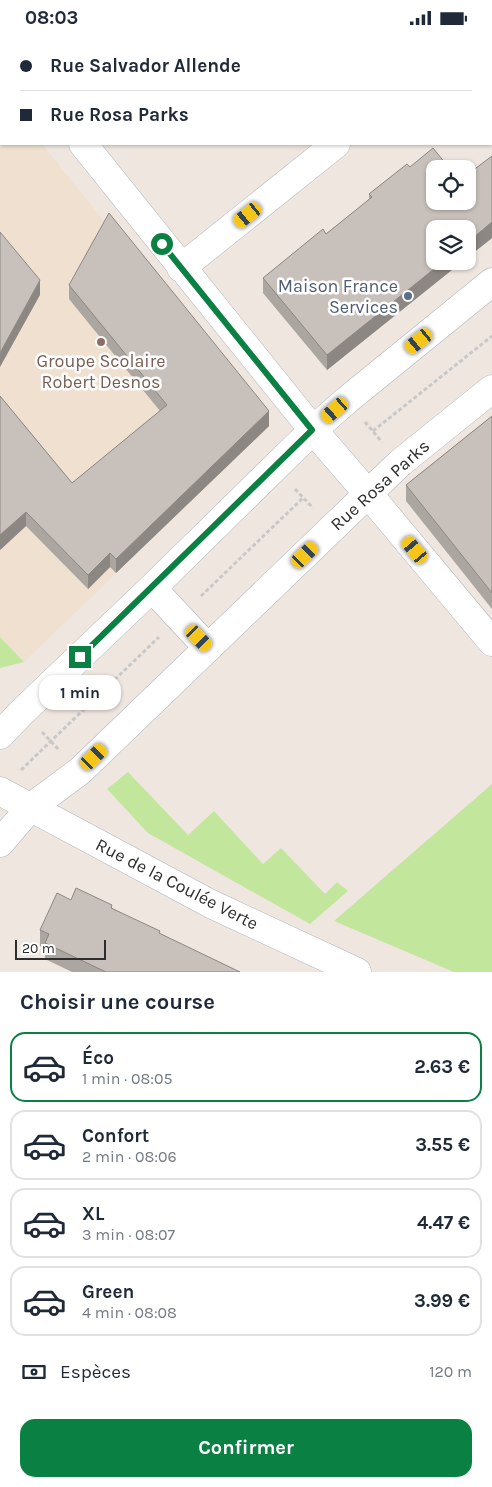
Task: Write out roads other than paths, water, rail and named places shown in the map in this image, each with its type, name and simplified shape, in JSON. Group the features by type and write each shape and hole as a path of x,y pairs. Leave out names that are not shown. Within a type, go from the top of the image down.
{"street":[{"path":"84,145 312,430 492,643"},
{"path":"181,268 335,145"},
{"path":"0,735 22,711 152,588 312,430 492,282"},
{"name":"Rue Rosa Parks","path":"0,843 30,808 80,771 400,463 492,389"},
{"path":"152,588 208,648"},
{"name":"Rue de la Coulée Verte","path":"0,791 211,904 357,972"}],"place":[{"name":"Maison France Services","path":"408,296"},
{"name":"Groupe Scolaire Robert Desnos","path":"101,342"}]}
